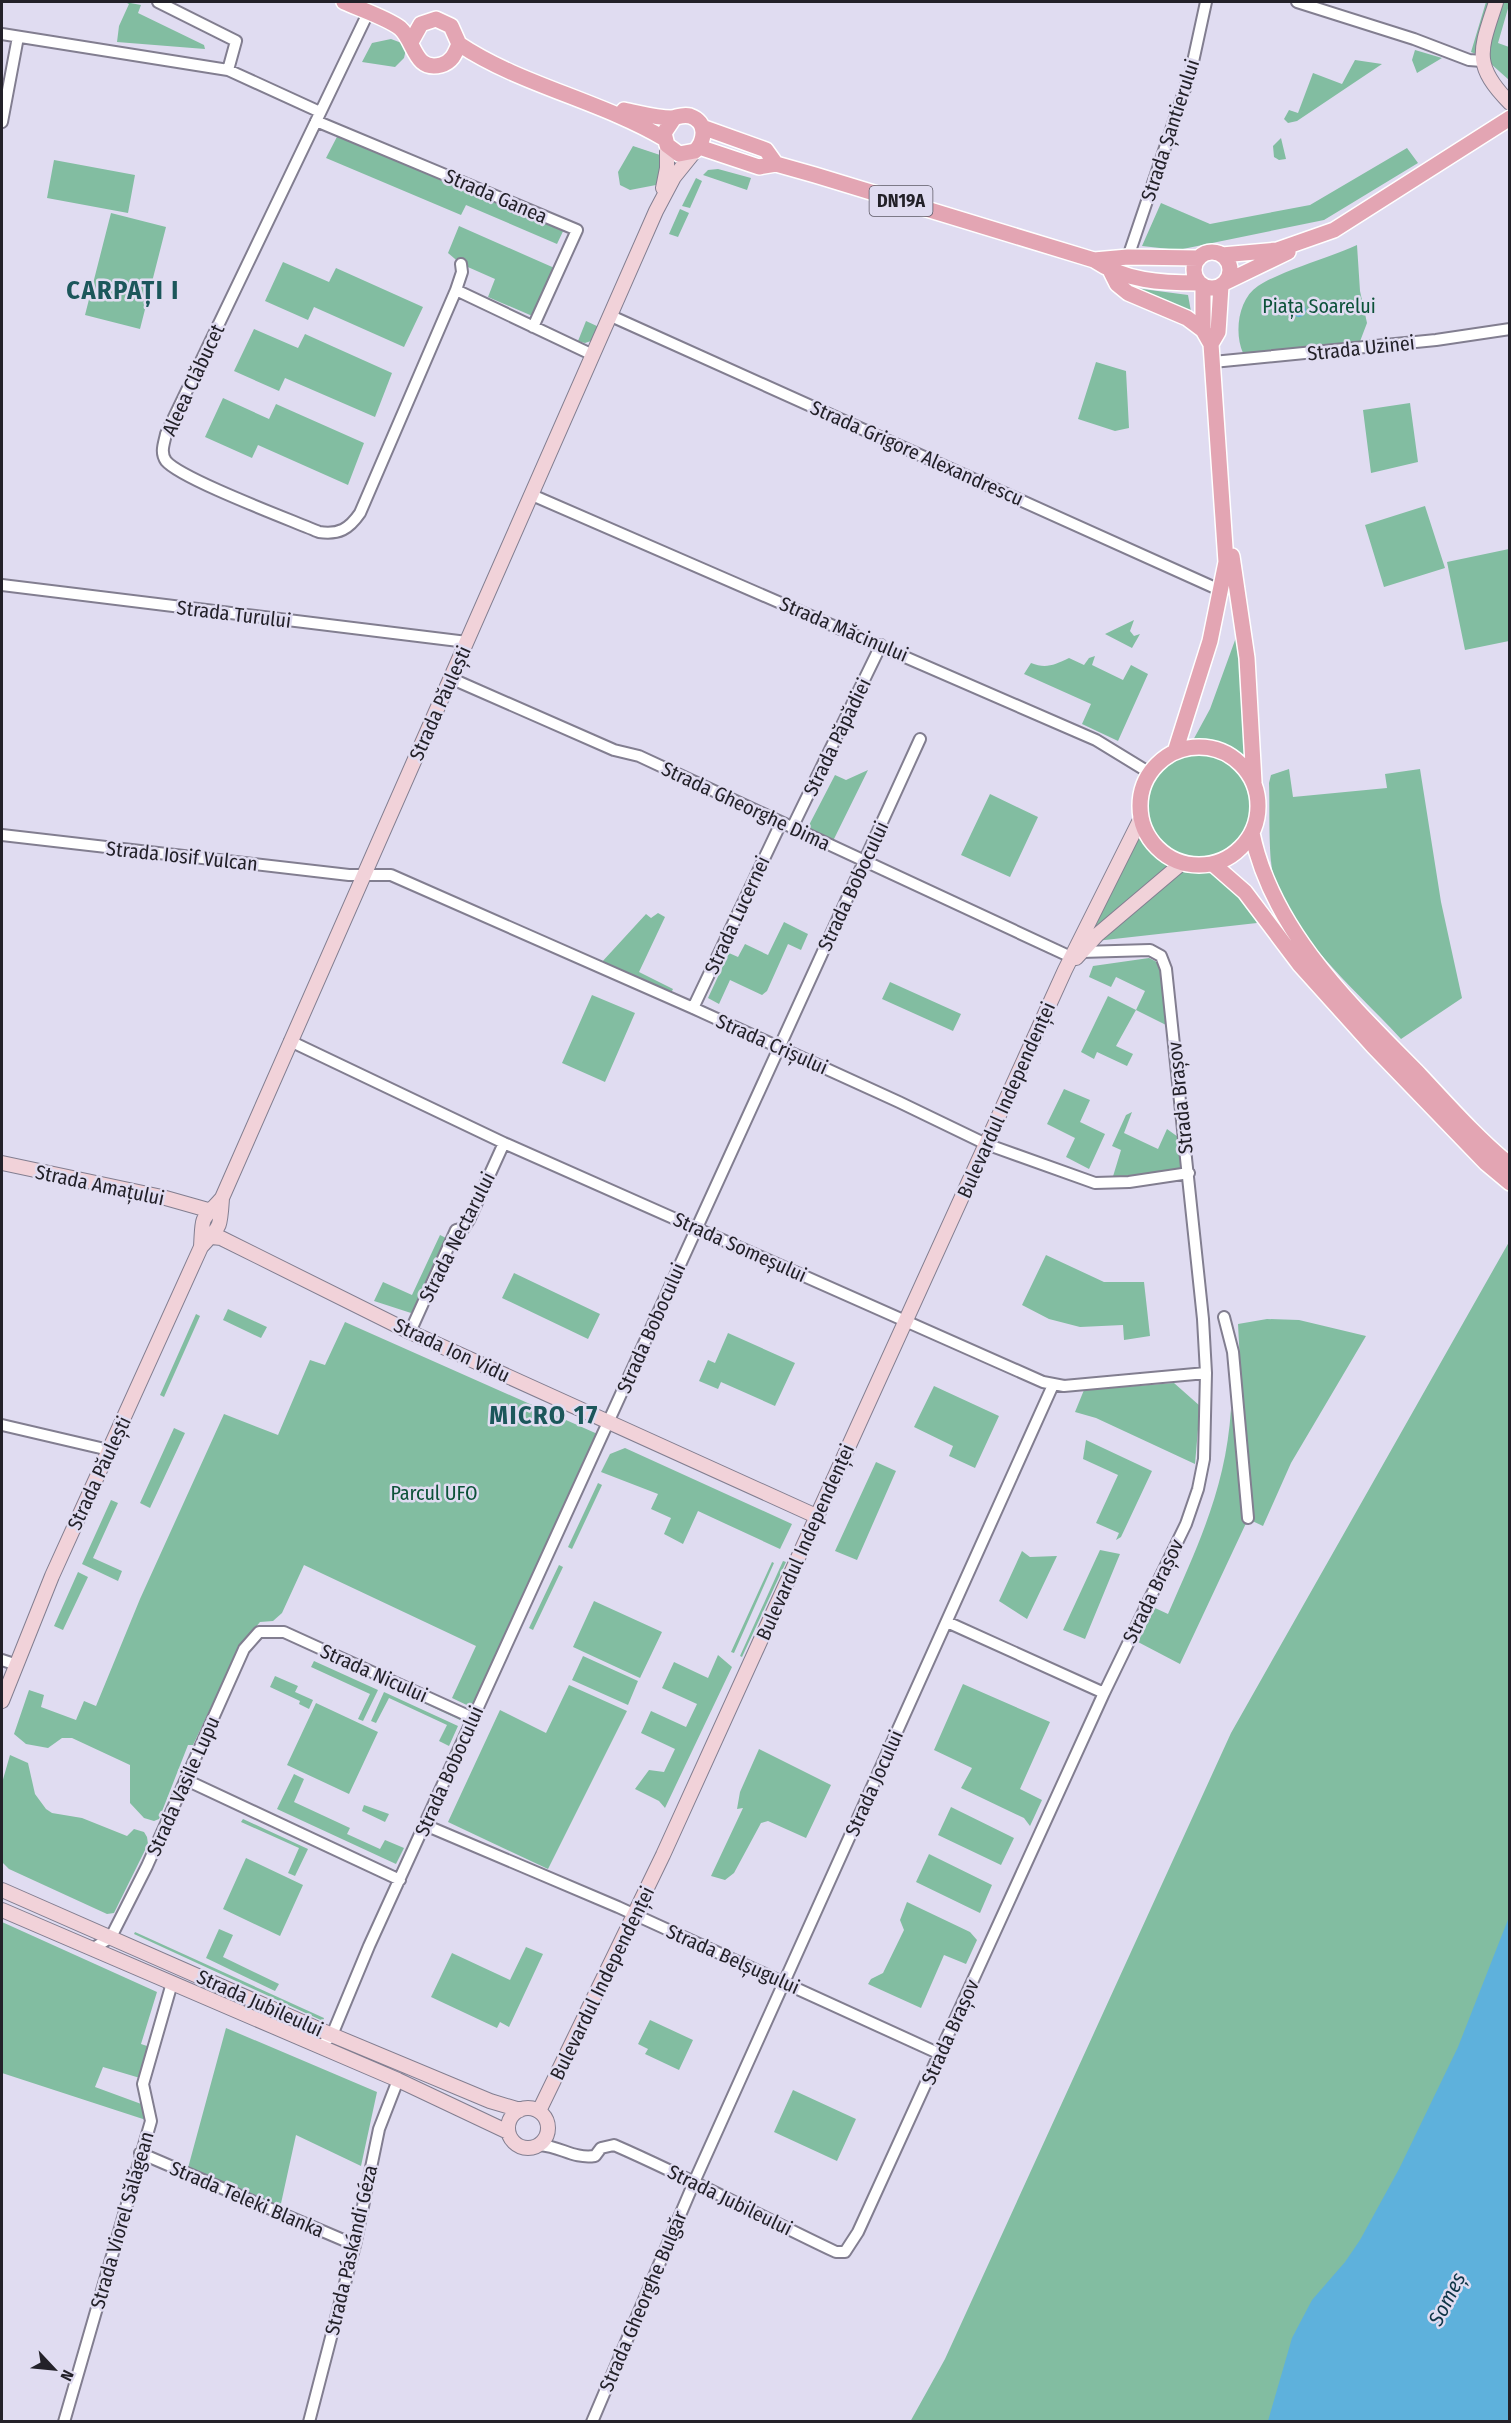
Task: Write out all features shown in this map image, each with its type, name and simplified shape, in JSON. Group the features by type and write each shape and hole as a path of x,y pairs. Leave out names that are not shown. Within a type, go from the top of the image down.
{"main road":[{"path":"344,2 399,28 424,63 439,65 452,59 482,60"},
{"path":"399,28 419,26 429,20 444,21 456,32 459,44 452,59"},
{"path":"411,42 419,26"},
{"path":"459,44 482,60 600,106 666,142 679,154 697,149 704,134 702,128 689,116 674,118 600,106"},
{"path":"666,142 666,126 674,118"},
{"path":"1203,330 1201,285 1194,270 1199,258 1210,252 1222,255 1277,250 1334,230 1509,118"},
{"name":"DN19A","path":"702,128 766,150 776,164"},
{"name":"DN19A","path":"697,149 759,167 776,164 1094,260 1111,272 1156,281 1201,285"},
{"path":"1201,285 1216,289 1260,268 1310,239"},
{"path":"1211,344 1218,332 1224,284 1230,267 1222,255"},
{"name":"DN19A","path":"1094,260 1128,257 1199,258"},
{"path":"1111,272 1117,284 1128,293 1187,318 1203,330 1211,344 1226,538 1222,591 1198,683 1175,752"},
{"path":"1141,818 1148,835 1159,850 1182,863 1213,864 1236,853 1252,833 1258,810 1247,658 1222,487"},
{"path":"1150,773 1175,752 1205,747 1226,753 1243,767 1255,785"},
{"name":"Bulevardul Independenței","path":"1141,818 1140,799 1150,773"},
{"path":"1252,833 1260,870 1280,911 1311,955 1377,1041 1486,1163 1509,1183"},
{"path":"1213,864 1245,892 1300,965 1509,1165"}],"street":[{"path":"158,2 236,41 228,70"},
{"name":"Strada Șantierului","path":"1128,257 1191,71 1206,2"},
{"path":"1297,2 1414,39 1469,60 1482,61"},
{"path":"1496,2 1486,35 1482,61 1487,78 1509,103"},
{"name":"Aleea Clăbucet","path":"368,13 166,434 162,450 167,461 189,476 319,532 341,532 351,525 360,513 456,290 462,272 461,264"},
{"name":"Strada Ganea","path":"2,34 228,70 318,116 577,230 534,327"},
{"path":"2,122 18,37"},
{"name":"Strada Păulești","path":"658,208 666,177 666,142"},
{"name":"Strada Păulești","path":"2,1701 8,1662 210,1237 222,1220 211,1209 290,1041 658,208 674,177 697,149"},
{"path":"456,290 593,355"},
{"name":"Strada Grigore Alexandrescu","path":"611,316 1222,591"},
{"name":"Strada Uzinei","path":"1213,362 1424,341 1509,329"},
{"name":"Strada Măcinului","path":"532,495 1096,740 1150,773"},
{"name":"Strada Turului","path":"2,585 467,642"},
{"name":"Strada Păpădiei","path":"792,828 881,645"},
{"name":"Strada Gheorghe Dima","path":"450,678 614,750 639,756 864,862 1076,955"},
{"name":"Strada Bobocului","path":"321,2047 332,2035 369,1946 920,739"},
{"name":"Bulevardul Independenței","path":"539,2111 636,1915 1065,970 1076,955 1141,818"},
{"name":"Strada Lucernei","path":"693,1008 781,823"},
{"name":"Strada Iosif Vulcan","path":"2,836 362,875"},
{"name":"Bulevardul Independenței","path":"1076,955 1182,863"},
{"name":"Strada Crișului","path":"362,875 392,874 693,1008 986,1144 1095,1183 1129,1182 1189,1173"},
{"name":"Strada Brașov","path":"845,2252 858,2232 1104,1693 1186,1524 1198,1489 1204,1459 1206,1372 1189,1173 1163,958 1157,952 1150,950 1076,955"},
{"name":"Strada Someșului","path":"290,1041 504,1143 1053,1385 1079,1385 1206,1372"},
{"name":"Strada Nectarului","path":"410,1332 456,1230 464,1228 469,1220 504,1143"},
{"name":"Strada Amațului","path":"2,1163 211,1209"},
{"name":"Strada Ion Vidu","path":"210,1237 410,1332 816,1516"},
{"path":"1224,1317 1233,1352 1248,1518"},
{"name":"Strada Jocului","path":"694,2180 1053,1385"},
{"path":"2,1425 109,1450"},
{"path":"946,1622 1104,1693"},
{"name":"Strada Nicului","path":"274,1631 284,1632 473,1718"},
{"name":"Strada Vasile Lupu","path":"111,1937 186,1780 244,1649 259,1632 274,1631"},
{"path":"186,1780 400,1880"},
{"name":"Strada Belșugului","path":"426,1825 636,1915 940,2054"},
{"name":"Strada Jubileului","path":"2,1890 332,2035 490,2101 520,2110"},
{"name":"Strada Jubileului","path":"2,1910 398,2080 508,2132"},
{"path":"94,1948 111,1937"},
{"name":"Strada Viorel Sălăgean","path":"64,2421 151,2121 143,2084 172,1983"},
{"name":"Strada Páskándi Géza","path":"309,2421 355,2245 380,2129 398,2080"},
{"path":"520,2110 539,2111 547,2121 544,2140 533,2148 520,2147 508,2132 510,2119 520,2110"},
{"name":"Strada Jubileului","path":"544,2140 580,2158 595,2156 601,2148 614,2145 694,2180 740,2206 836,2252 845,2252"},
{"name":"Strada Teleki Blanka","path":"140,2153 355,2245"},
{"name":"Strada Gheorghe Bulgăr","path":"592,2421 694,2180"}],"green space":[{"path":"125,2 141,5 138,13 204,45 205,49 117,42 119,26 129,4"},
{"path":"1486,2 1491,2 1476,54 1471,52"},
{"path":"1503,2 1509,2 1509,5 1498,43 1509,47 1509,80 1490,63 1489,47"},
{"path":"391,39 407,45 404,58 395,67 362,62 372,43"},
{"path":"1415,50 1442,58 1417,73 1412,60"},
{"path":"1355,60 1382,64 1297,121 1288,123 1284,119 1289,110 1298,113 1313,73 1342,84"},
{"path":"340,131 566,225 557,244 466,205 461,215 326,158"},
{"path":"1281,138 1286,159 1279,160 1274,157 1273,146"},
{"path":"633,146 660,155 663,164 656,185 630,190 620,185 618,172"},
{"path":"1407,148 1418,163 1324,220 1178,250 1142,246 1161,203 1210,224 1310,205"},
{"path":"54,160 135,175 128,213 47,198"},
{"path":"718,169 751,178 747,190 703,175 708,170"},
{"path":"696,178 702,181 690,208 682,206"},
{"path":"680,209 689,213 678,237 669,234"},
{"path":"111,213 166,227 140,329 85,315"},
{"path":"459,226 559,270 537,318 488,297 495,279 461,264 448,253"},
{"name":"Piața Soarelui","path":"1357,245 1360,291 1367,323 1359,344 1277,357 1243,353 1239,336 1240,317 1251,292 1268,280"},
{"path":"283,262 329,282 336,268 423,307 404,347 314,307 308,320 265,301"},
{"path":"1135,288 1188,295 1192,317"},
{"path":"586,321 599,327 591,341 585,343 578,341"},
{"path":"254,329 298,348 305,334 392,373 375,417 285,378 279,391 234,371"},
{"path":"1096,362 1126,371 1129,428 1115,431 1078,419"},
{"path":"223,398 269,419 276,404 364,443 348,485 258,445 252,458 205,437"},
{"path":"1410,403 1418,462 1371,473 1363,410"},
{"path":"1425,506 1445,568 1384,587 1365,525"},
{"path":"1509,549 1509,641 1465,650 1447,562"},
{"path":"1134,620 1130,631 1134,636 1140,634 1132,648 1105,634"},
{"path":"1238,632 1248,768 1237,756 1223,749 1191,744 1210,709"},
{"path":"1095,656 1092,665 1123,680 1131,665 1148,674 1118,741 1082,724 1091,704 1024,674 1031,663 1041,666 1050,665 1069,658 1084,665 1089,658"},
{"path":"1199,747 1222,751 1241,764 1254,783 1258,806 1254,829 1241,848 1222,861 1199,865 1176,861 1157,848 1144,829 1140,806 1144,783 1157,764 1176,751"},
{"path":"1289,769 1293,797 1387,788 1385,774 1420,769 1441,902 1462,998 1401,1039 1311,943 1295,921 1274,879 1270,846 1269,783 1271,775"},
{"path":"868,770 833,841 807,829 835,775 846,780"},
{"path":"990,794 1038,817 1010,877 961,855"},
{"path":"1141,825 1153,850 1178,864 1078,953"},
{"path":"1187,867 1210,870 1243,896 1257,923 1096,941"},
{"path":"658,913 665,917 639,972 673,989 669,997 601,963 646,914 651,918"},
{"path":"784,922 808,934 801,950 788,944 767,991 762,995 730,980 719,1004 708,998 729,953 738,957 745,944 768,955"},
{"path":"1149,958 1161,964 1168,1026 1136,1010 1145,991 1116,977 1111,987 1089,977 1093,966"},
{"path":"890,982 961,1014 953,1031 882,999"},
{"path":"592,995 635,1013 605,1082 562,1063"},
{"path":"1108,996 1136,1010 1116,1046 1133,1054 1127,1066 1097,1052 1094,1059 1081,1052"},
{"path":"1064,1089 1090,1100 1080,1122 1105,1134 1089,1169 1066,1157 1075,1138 1047,1124"},
{"path":"1132,1112 1124,1133 1158,1149 1167,1129 1185,1142 1189,1173 1111,1183 1121,1150 1112,1146 1126,1115"},
{"path":"440,1235 448,1239 416,1309 411,1313 374,1301 383,1282 412,1295"},
{"path":"1509,1242 1509,2421 910,2422 945,2359 1231,1733"},
{"path":"1046,1255 1104,1282 1144,1282 1150,1336 1124,1340 1123,1325 1080,1327 1049,1319 1022,1305"},
{"path":"514,1273 600,1314 588,1339 502,1298"},
{"path":"228,1309 267,1327 261,1338 223,1320"},
{"path":"196,1314 200,1316 164,1397 160,1395"},
{"path":"1267,1319 1299,1320 1366,1336 1291,1463 1263,1526 1248,1519 1180,1664 1138,1642 1155,1608 1168,1614 1200,1539 1223,1464 1231,1409 1241,1451 1242,1401 1238,1324"},
{"name":"Parcul UFO","path":"345,1322 602,1436 473,1708 452,1698 476,1646 304,1565 282,1613 273,1621 260,1622 240,1646 193,1745 188,1745 159,1819 154,1821 144,1818 130,1803 130,1765 72,1738 62,1738 48,1748 26,1744 14,1734 29,1690 44,1695 41,1707 76,1720 84,1701 96,1706 140,1599 224,1414 278,1435 310,1360 325,1365"},
{"path":"728,1333 795,1363 775,1406 721,1382 718,1389 699,1381 708,1360 715,1363"},
{"path":"1174,1383 1200,1406 1195,1464 1096,1418 1075,1412 1084,1390"},
{"path":"934,1386 999,1416 975,1468 949,1456 953,1446 914,1427"},
{"path":"174,1428 185,1433 150,1508 140,1503"},
{"path":"1086,1440 1152,1471 1121,1537 1116,1540 1119,1533 1096,1523 1118,1475 1083,1459"},
{"path":"625,1448 792,1524 780,1549 698,1511 683,1544 664,1534 671,1518 651,1509 658,1494 601,1472 610,1454"},
{"path":"876,1462 896,1471 857,1560 835,1551"},
{"path":"598,1483 602,1485 572,1549 568,1547"},
{"path":"111,1500 118,1503 93,1558 122,1571 118,1581 82,1564"},
{"path":"1100,1550 1120,1554 1085,1639 1063,1630"},
{"path":"1022,1551 1030,1557 1057,1556 1027,1619 999,1601"},
{"path":"783,1561 786,1562 742,1657 740,1656"},
{"path":"772,1562 774,1563 734,1653 731,1652"},
{"path":"559,1565 563,1567 533,1630 529,1628"},
{"path":"78,1572 88,1577 63,1630 54,1626"},
{"path":"594,1601 662,1632 640,1678 573,1647"},
{"path":"282,1635 461,1718 460,1720 282,1637"},
{"path":"718,1655 732,1667 665,1808 659,1801 635,1789 649,1770 664,1772 675,1749 641,1733 651,1711 686,1727 697,1704 662,1688 674,1662 708,1678"},
{"path":"583,1656 638,1681 628,1705 572,1680"},
{"path":"314,1661 378,1690 363,1721 358,1719 370,1694 311,1667"},
{"path":"275,1676 298,1686 295,1692 313,1700 309,1709 299,1704 300,1701 270,1687"},
{"path":"963,1684 1050,1722 1020,1789 1042,1800 1030,1826 1024,1818 961,1788 972,1768 934,1750"},
{"path":"569,1685 627,1711 548,1869 448,1822 500,1710 546,1733"},
{"path":"384,1692 458,1726 449,1746 439,1741 447,1725 389,1698 376,1723 371,1721"},
{"path":"316,1703 378,1732 349,1794 287,1765"},
{"path":"759,1749 831,1785 806,1838 768,1821 761,1823 734,1873 725,1880 711,1876 743,1808 737,1809 740,1792"},
{"path":"10,1755 28,1763 35,1794 46,1809 52,1813 82,1818 127,1836 134,1829 144,1832 148,1844 114,1913 107,1914 9,1869 2,1862 2,1783"},
{"path":"294,1774 304,1779 294,1802 350,1828 347,1834 380,1849 385,1840 404,1848 396,1864 277,1809"},
{"path":"364,1805 389,1814 385,1822 362,1811"},
{"path":"951,1807 1014,1838 1001,1865 938,1835"},
{"path":"243,1819 308,1849 295,1876 288,1873 299,1848 241,1822"},
{"path":"929,1854 992,1885 980,1913 916,1882"},
{"path":"246,1858 303,1885 280,1936 223,1909"},
{"path":"907,1902 970,1932 977,1940 966,1964 944,1955 921,2008 868,1984 871,1979 883,1973 904,1930 900,1920"},
{"path":"2,1922 157,1992 141,2044 150,2047 140,2078 103,2067 95,2087 144,2105 146,2120 2,2073"},
{"path":"219,1929 233,1935 223,1957 279,1984 275,1991 206,1958"},
{"path":"135,1932 324,2018 323,2021 134,1934"},
{"path":"526,1947 543,1954 509,2027 500,2022 497,2028 431,1997 452,1953 510,1980"},
{"path":"650,2020 693,2040 679,2070 645,2054 648,2049 638,2044"},
{"path":"226,2028 377,2092 361,2166 296,2135 280,2208 188,2168"},
{"path":"793,2090 856,2119 837,2161 774,2132"}],"water":[{"path":"1296,303 1302,303 1306,310 1302,317 1296,317 1292,313 1292,307"},
{"name":"Someș","path":"1509,1917 1509,2421 1268,2421 1292,2338 1312,2300 1345,2262 1360,2240 1399,2169 1458,2047"}],"district":[{"name":"CARPAȚI I","path":"123,290"},
{"name":"MICRO 17","path":"544,1415"}]}
